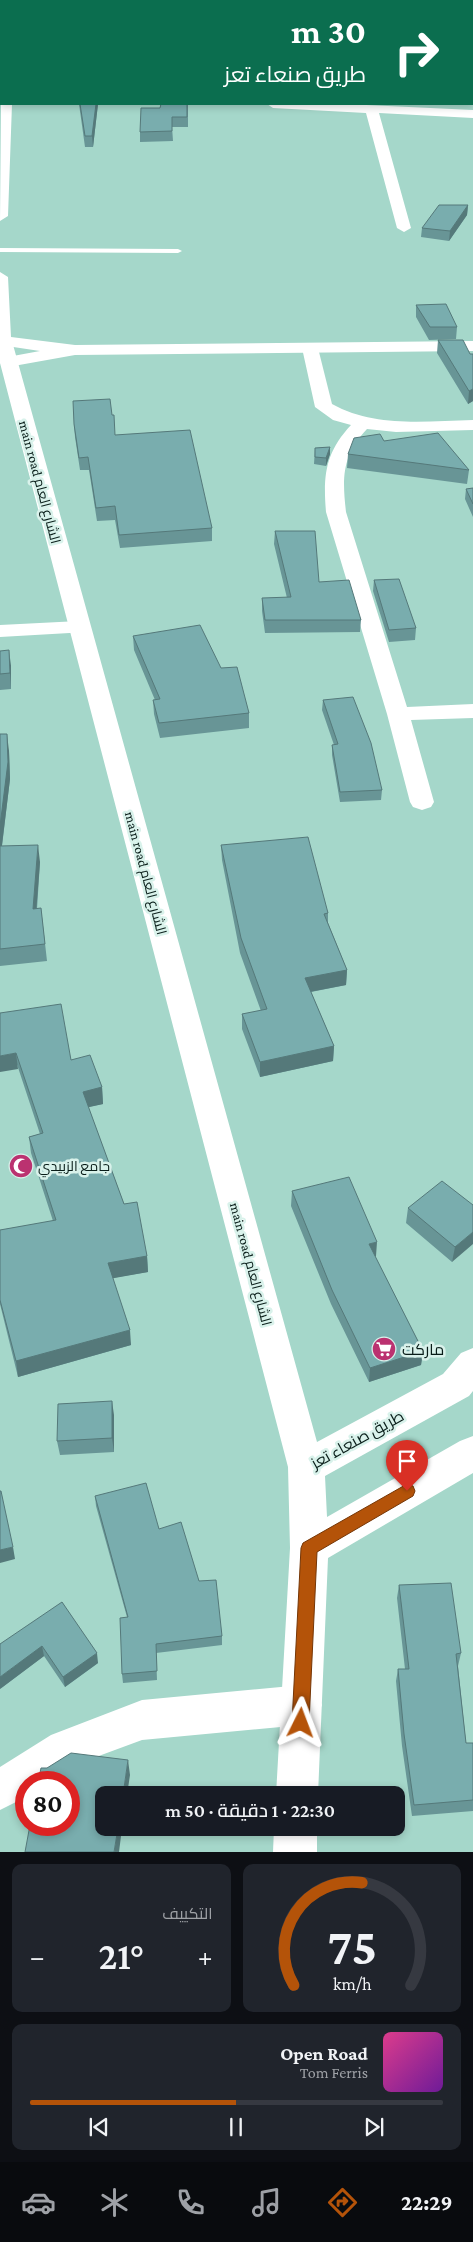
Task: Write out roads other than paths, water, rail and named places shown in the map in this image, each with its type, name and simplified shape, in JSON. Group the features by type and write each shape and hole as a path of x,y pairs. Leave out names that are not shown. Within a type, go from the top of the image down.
{"main road":[{"path":"0,216 5,105"},
{"name":"main road الشارع العام","path":"0,277 3,351 306,1467"},
{"path":"3,351 473,346"},
{"name":"طريق صنعاء تعز","path":"298,1786 309,1548 306,1467 456,1385 473,1364"},
{"path":"309,1548 473,1453"},
{"path":"295,1852 296,1836"}],"street":[{"path":"290,105 473,114"},
{"path":"372,110 404,228"},
{"path":"310,348 324,407 346,420 362,424 473,425"},
{"path":"362,424 345,442 333,479 336,512 398,714 422,802"},
{"path":"0,631 79,627"},
{"path":"398,714 473,711"},
{"path":"0,1790 65,1749 142,1720 302,1705"}],"lane":[{"path":"0,250 178,251"}],"place":[{"name":"جامع الزبيدي","path":"21,1166"},
{"name":"ماركت","path":"384,1349"}]}
